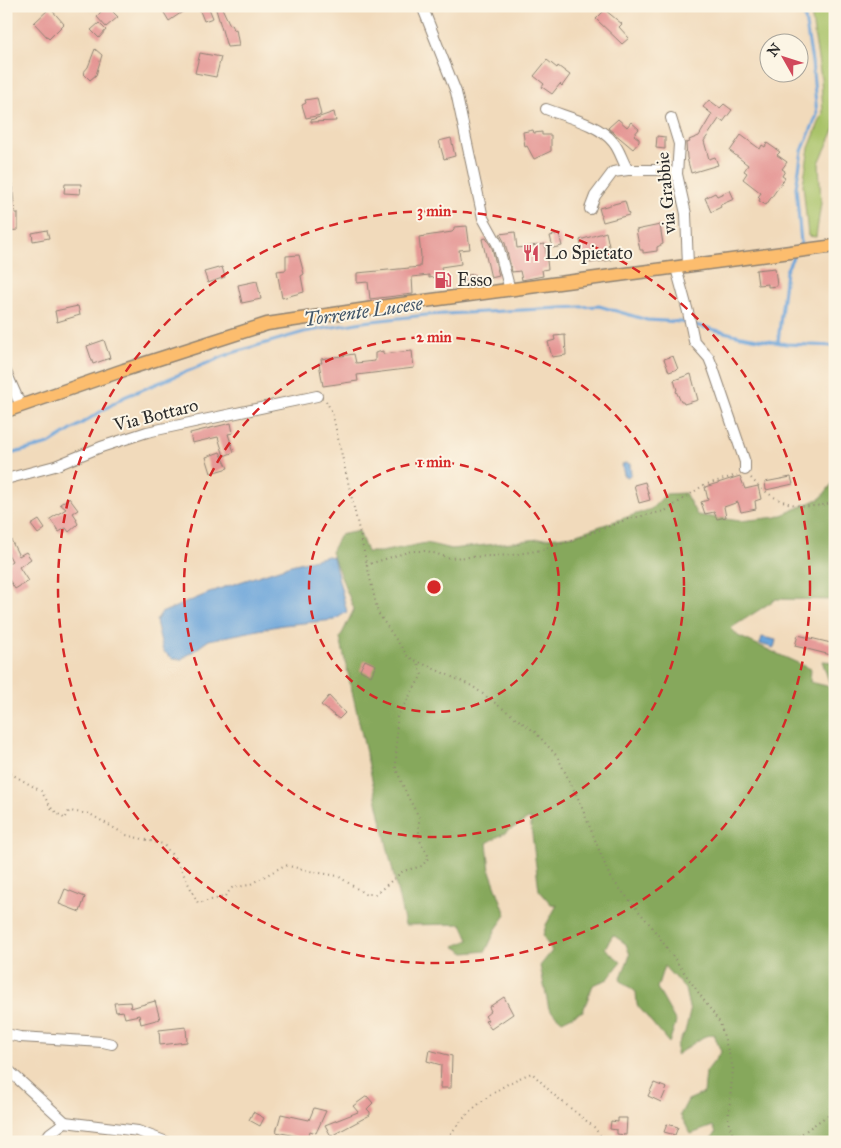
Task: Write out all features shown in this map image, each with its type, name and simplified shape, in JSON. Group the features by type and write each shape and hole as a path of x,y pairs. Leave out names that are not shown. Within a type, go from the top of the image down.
{"main road":[{"path":"6,411 124,370 267,324 835,246"}],"street":[{"path":"422,6 456,92 483,218 498,245 510,290"},
{"path":"546,110 595,128 608,136 616,144 621,159 628,170"},
{"name":"via Grabbie","path":"671,118 679,144 677,174 686,214 682,267 694,341 709,358 714,368 746,462 745,470"},
{"path":"590,209 595,196 613,172 661,170 677,174"},
{"path":"6,372 21,406"},
{"name":"Via Bottaro","path":"6,478 55,466 101,446 147,432 317,396"},
{"path":"6,1034 20,1037 112,1044"},
{"path":"6,1068 65,1122 138,1131 167,1142"},
{"path":"43,1142 50,1133 65,1122"}],"path":[{"path":"317,396 325,399 332,412 378,613 408,657 472,686 535,732 557,756 578,798 610,876 652,927 720,1023 733,1068 728,1120 735,1142"},
{"path":"366,565 411,551 427,551 450,558 512,555 542,550 628,519 665,511 704,485 741,474 745,470 760,486 785,503 810,507 835,502"},
{"path":"6,771 42,791 52,809 65,819 68,811 90,814 126,835 163,844 177,861 198,903 224,897 232,888 248,885 285,865 338,876 364,894 376,894 403,872 422,866 428,857 419,839 419,817 396,769 397,717 422,675 417,661"},
{"path":"445,1142 453,1129 481,1101 521,1077 532,1073 554,1095 594,1127 602,1138 622,1142"},
{"path":"790,1142 835,1110"}],"green space":[{"path":"810,6 835,6 835,128 819,163 821,203 816,237 808,236 803,184 809,148 823,113 821,78"},
{"path":"835,480 835,600 776,599 731,628 738,636 811,669 810,682 831,687 822,661 835,662 835,1142 707,1142 716,1133 713,1126 691,1134 680,1115 688,1100 704,1093 706,1072 721,1052 714,1034 703,1037 676,1055 677,1045 685,1032 690,1012 685,989 664,966 657,988 676,1022 669,1043 637,1005 636,992 620,980 630,955 626,944 613,935 605,948 621,962 608,979 593,985 583,1011 562,1021 549,1009 540,966 552,951 543,936 546,925 557,905 551,904 539,890 530,818 487,843 490,871 506,915 496,929 486,951 465,953 454,946 469,940 462,924 405,925 340,638 354,609 331,552 340,535 359,531 367,552 381,552 426,543 451,549 574,535 651,509 666,494 685,493 697,515 740,521 777,517 821,498"}],"water":[{"path":"625,463 630,464 631,474 628,477 624,475 622,465"},
{"path":"328,556 333,557 347,612 334,620 283,625 209,640 182,659 173,659 163,651 156,621 161,613 219,589 291,565"},
{"path":"762,637 776,640 774,648 760,644"}],"building":[{"path":"105,6 117,6 113,12 118,17 106,27 97,17"},
{"path":"160,6 191,6 169,21"},
{"path":"198,6 208,6 213,18 204,21"},
{"path":"215,6 221,6 230,25 232,24 234,30 236,29 239,46 227,47"},
{"path":"50,8 64,24 49,39 34,23"},
{"path":"605,10 622,24 619,27 629,38 622,44 596,19"},
{"path":"99,23 106,30 99,38 91,30"},
{"path":"95,49 102,55 96,75 90,80 83,73 88,67"},
{"path":"200,53 221,57 216,77 195,73"},
{"path":"547,60 570,75 562,86 560,84 552,94 542,87 544,84 534,76"},
{"path":"317,98 321,115 306,118 302,105 306,103 305,100"},
{"path":"709,100 720,108 724,104 732,110 723,122 719,119 704,141 709,159 715,157 718,165 691,173 686,143 699,136 712,114 703,107"},
{"path":"334,112 336,121 311,122 311,120"},
{"path":"618,119 627,127 631,122 639,129 634,135 639,139 639,142 633,149 608,128"},
{"path":"533,130 534,133 542,132 542,135 551,135 551,151 534,159 527,146 525,147 523,132"},
{"path":"741,135 760,149 762,145 765,147 767,143 780,152 777,155 787,162 782,169 785,171 782,176 785,178 766,205 759,201 758,197 761,193 743,179 747,173 744,171 748,165 730,151"},
{"path":"657,136 665,137 665,149 656,148"},
{"path":"451,138 455,156 444,159 439,141"},
{"path":"6,184 12,184 15,213 18,213 18,230 6,231"},
{"path":"65,184 81,184 80,194 64,193"},
{"path":"730,190 734,199 720,205 721,207 711,212 705,198 715,193 717,196"},
{"path":"625,201 629,215 603,222 599,208"},
{"path":"660,225 663,244 657,247 657,251 643,253 643,250 640,250 636,230"},
{"path":"467,226 470,249 459,250 461,264 441,267 443,276 429,278 429,275 412,277 413,294 370,299 368,282 357,283 357,273 420,267 419,237 452,232 454,227"},
{"path":"47,230 49,238 33,241 32,233"},
{"path":"515,232 517,248 545,244 548,269 542,270 543,276 522,280 520,271 512,272 505,243 500,234"},
{"path":"606,232 612,260 584,262 580,240"},
{"path":"559,234 562,246 553,248 550,236"},
{"path":"486,238 492,248 499,276 491,278 482,239"},
{"path":"299,255 304,274 301,276 304,292 282,298 277,271 286,270 286,256"},
{"path":"222,267 225,277 208,283 204,272"},
{"path":"775,268 777,286 768,287 768,284 758,285 756,270"},
{"path":"474,274 476,285 465,287 463,276"},
{"path":"257,281 261,299 242,303 238,285"},
{"path":"78,306 80,315 57,322 55,311"},
{"path":"565,335 566,355 552,357 548,342 555,340 554,336"},
{"path":"104,340 110,358 93,364 87,346"},
{"path":"383,351 383,354 412,351 414,368 357,375 358,381 323,386 319,363 322,363 321,359 354,354 356,363 375,361 375,353"},
{"path":"673,356 678,369 669,372 664,359"},
{"path":"691,374 698,400 684,404 681,402 676,391 674,380"},
{"path":"231,423 233,433 228,434 234,452 224,456 218,437 192,443 190,433"},
{"path":"220,452 228,468 211,473 206,457"},
{"path":"740,476 745,489 758,486 761,499 755,501 756,509 741,512 738,502 724,507 726,517 717,519 714,512 705,514 701,502 708,500 705,487"},
{"path":"791,477 793,484 766,490 765,482"},
{"path":"645,482 650,500 639,503 634,485"},
{"path":"69,498 78,510 73,513 78,524 69,532 66,528 59,532 50,519 66,509 60,504"},
{"path":"39,520 45,529 38,534 31,525"},
{"path":"6,530 19,556 26,552 31,559 19,567 28,581 15,589 6,575 6,565 12,561 6,550"},
{"path":"798,635 835,644 835,656 795,646"},
{"path":"365,660 376,665 371,676 360,670"},
{"path":"329,696 345,713 339,719 321,705"},
{"path":"65,889 85,897 80,912 59,904"},
{"path":"504,997 513,1014 491,1029 485,1021 488,1020 485,1016 491,1011 489,1007"},
{"path":"155,1001 160,1019 141,1024 139,1015 125,1018 123,1011 116,1012 114,1003 130,1002 131,1008"},
{"path":"186,1027 187,1042 160,1045 159,1030"},
{"path":"429,1050 452,1056 451,1088 440,1088 441,1065 427,1061"},
{"path":"654,1083 667,1088 661,1102 648,1096"},
{"path":"367,1096 373,1103 367,1109 370,1115 331,1136 325,1125 358,1112 353,1106"},
{"path":"314,1108 326,1111 316,1133 310,1131 306,1142 295,1140 296,1136 276,1132 281,1114 309,1120"},
{"path":"253,1112 264,1118 260,1126 249,1120"},
{"path":"618,1118 627,1118 626,1135 617,1134 617,1130 610,1129 611,1121 618,1122"},
{"path":"667,1124 678,1127 675,1135 664,1132"}],"waterway":[{"path":"798,248 801,243 796,187 802,151 817,115 812,62 803,6"},
{"path":"778,342 786,271 794,255"},
{"name":"Torrente Lucese","path":"6,455 49,444 124,397 232,353 304,332 363,322 426,315 599,306 647,320 682,322 786,344 835,346"}],"place":[{"name":"Lo Spietato","path":"531,253"},
{"name":"Esso","path":"443,280"}]}
